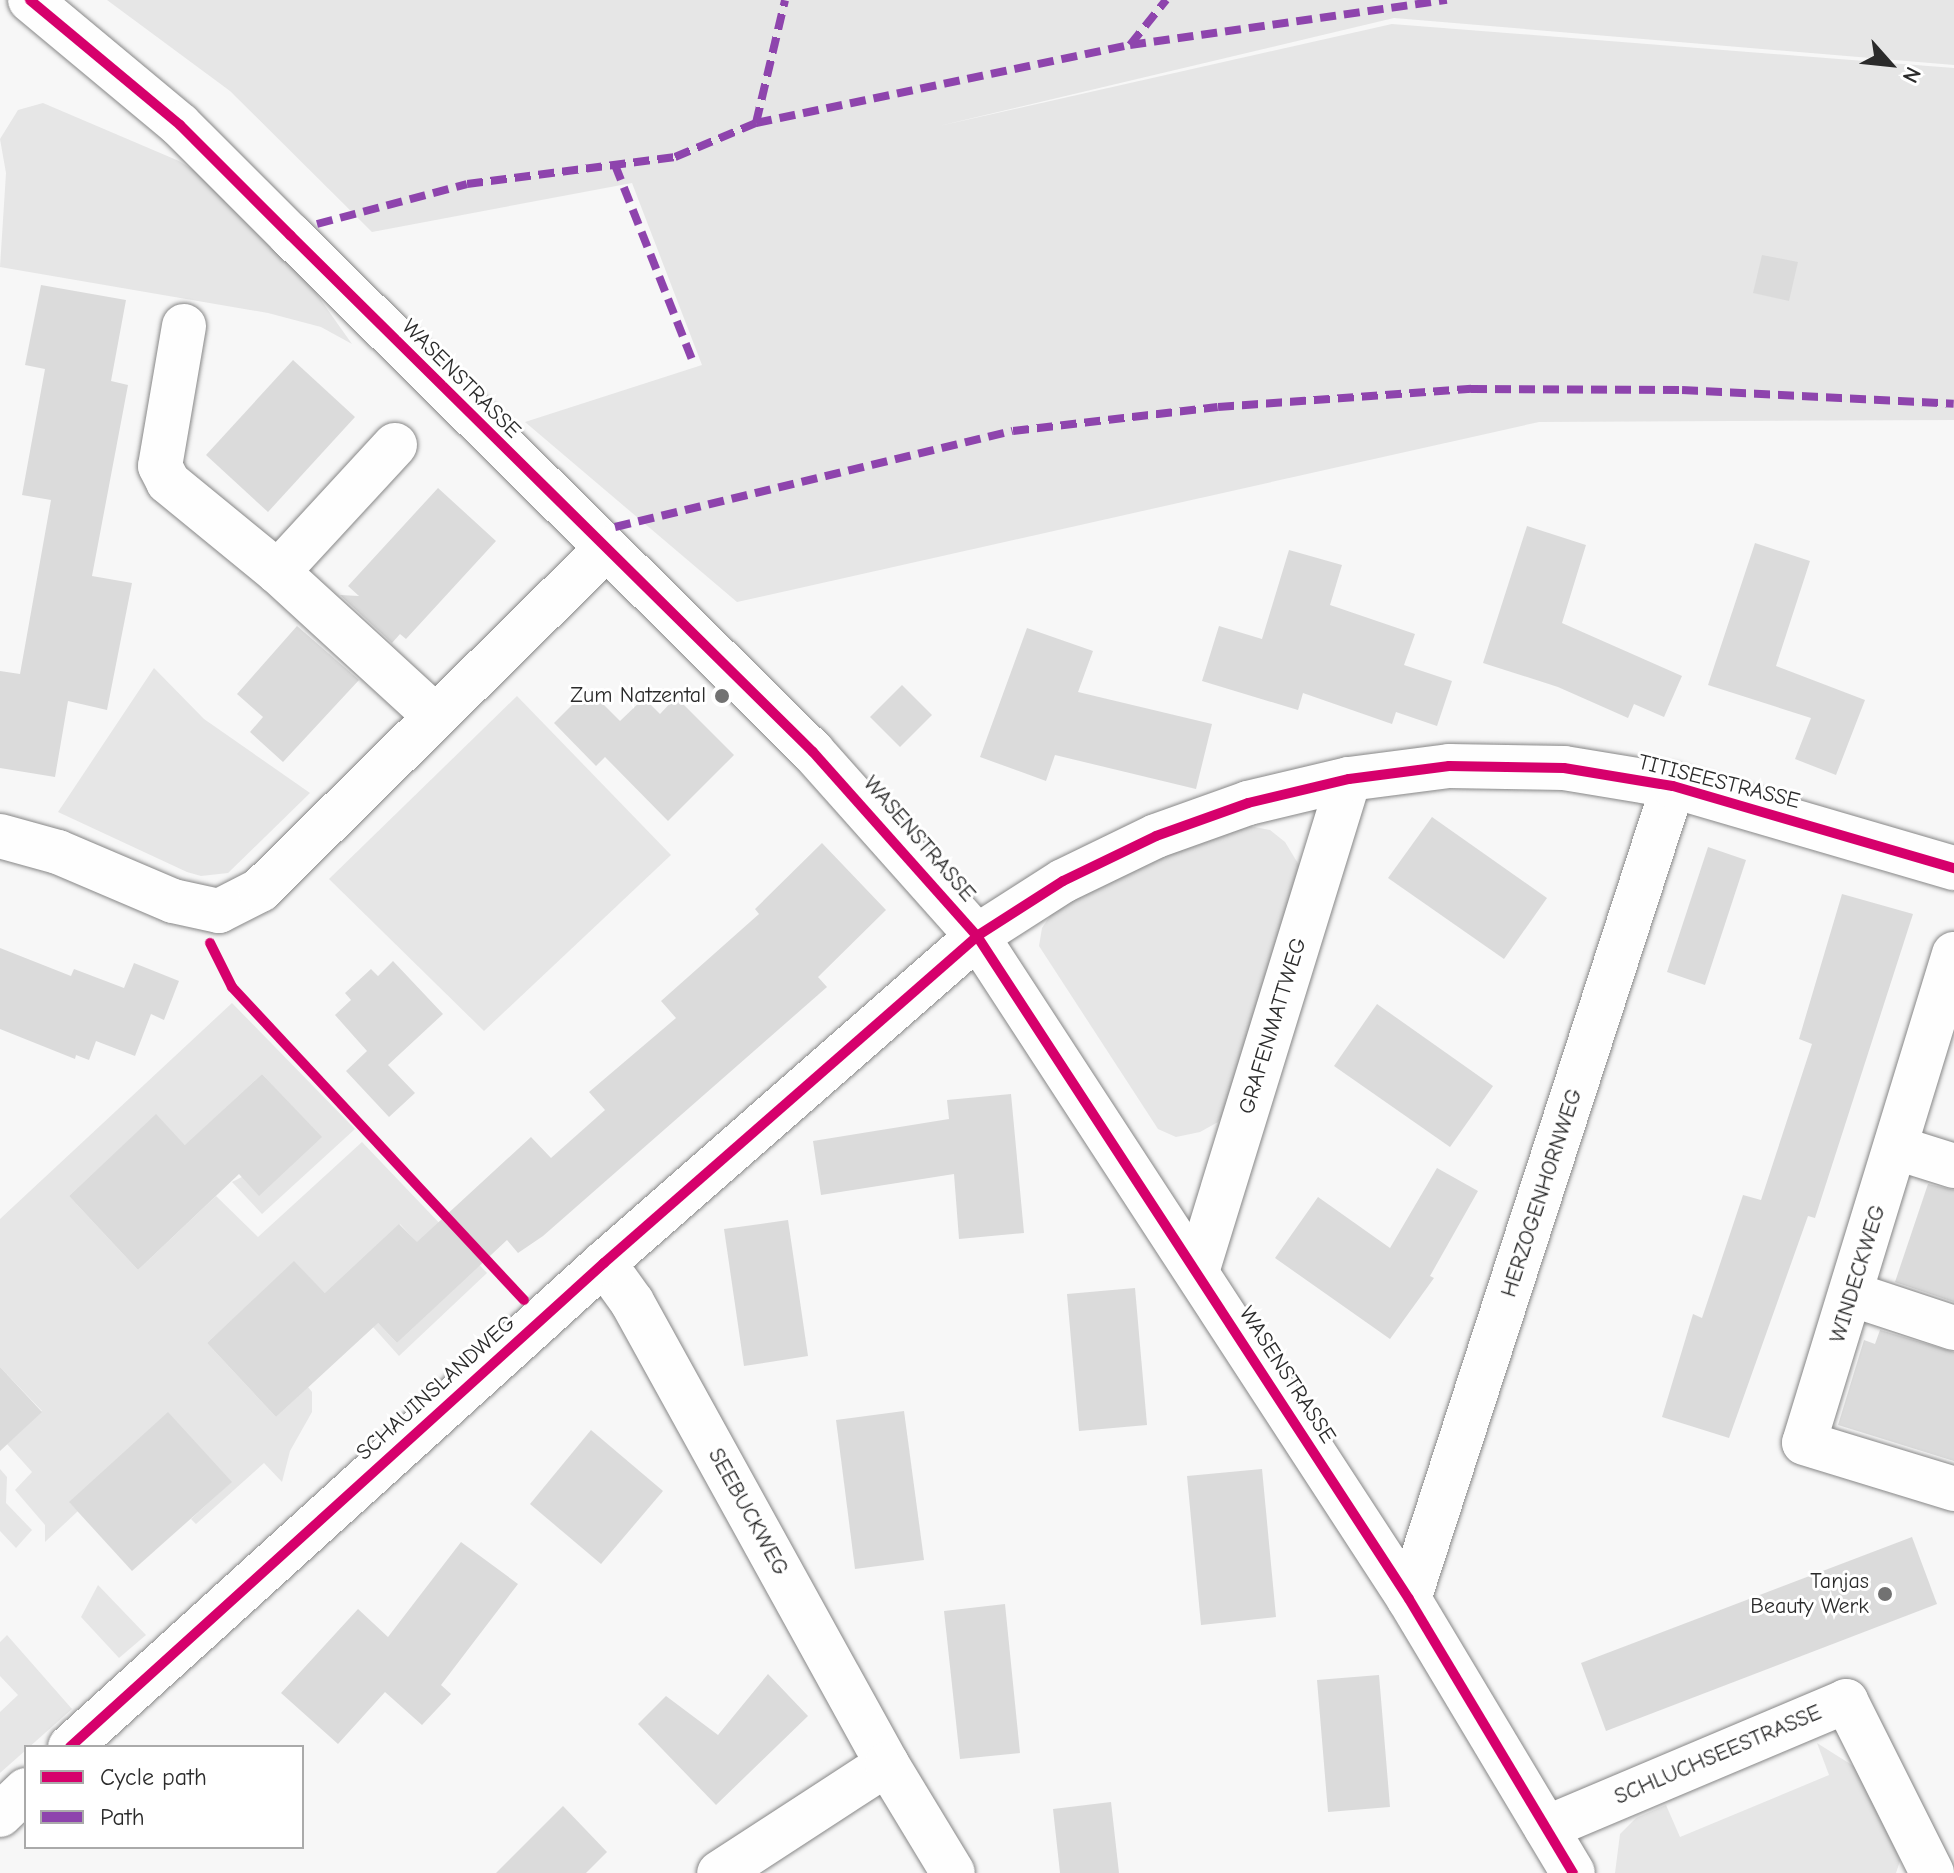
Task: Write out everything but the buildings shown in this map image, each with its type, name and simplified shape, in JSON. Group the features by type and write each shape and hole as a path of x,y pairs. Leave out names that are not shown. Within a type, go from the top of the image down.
{"street":[{"name":"WASENSTRASSE","path":"30,0 180,125 867,808 977,936 1409,1599 1573,1873"},
{"path":"184,326 160,466 168,482 278,572 434,715"},
{"path":"278,572 395,445"},
{"path":"0,836 58,852 173,901 219,911 260,890 434,715 606,549"},
{"name":"TITISEESTRASSE","path":"977,936 1063,881 1156,836 1248,803 1349,779 1449,766 1564,768 1673,786 1954,868"},
{"name":"GRAFENMATTWEG","path":"1197,1272 1349,779"},
{"name":"HERZOGENHORNWEG","path":"1409,1599 1673,786"},
{"name":"SCHAUINSLANDWEG","path":"72,1745 604,1263 977,936"},
{"name":"WINDECKWEG","path":"1954,954 1804,1443 1954,1489"},
{"path":"1897,1148 1954,1166"},
{"name":"SEEBUCKWEG","path":"604,1263 632,1302 887,1764 953,1873"},
{"path":"1851,1294 1954,1328"},
{"name":"SCHLUCHSEESTRASSE","path":"1546,1828 1846,1701 1932,1873"},
{"path":"719,1873 887,1764"},
{"path":"0,1815 24,1792"}],"shaded area":[{"path":"107,0 1954,0 1954,65 1394,18 939,126 1392,24 1954,68 1954,420 1539,422 737,602 525,422 702,365 632,183 372,232 230,91"},
{"path":"43,103 179,161 202,176 313,289 352,344 321,327 268,313 0,267 6,173 0,139 18,110"},
{"path":"154,668 204,719 310,793 228,873 201,876 187,872 58,812"},
{"path":"517,696 671,855 484,1031 329,879"},
{"path":"1249,826 1270,830 1285,842 1302,870 1229,1107 1218,1122 1200,1132 1176,1137 1158,1129 1039,946 1042,928 1056,907 1132,866"},
{"path":"232,1003 355,1129 262,1214 232,1182 321,1137 262,1074 202,1130 190,1150 156,1115 69,1196 138,1270 216,1196 258,1237 362,1142 487,1273 399,1356 373,1327 377,1322 397,1343 457,1286 400,1224 330,1298 294,1262 207,1343 276,1417 308,1387 312,1392 312,1412 290,1451 282,1482 264,1463 196,1524 191,1519 231,1482 70,1503 78,1511 45,1542 45,1525 15,1490 32,1472 7,1444 42,1411 0,1367 0,1219"},
{"path":"0,1469 7,1477 6,1503 32,1530 16,1548 0,1531"},
{"path":"98,1585 146,1635 119,1658 81,1617"},
{"path":"7,1635 72,1709 32,1745 24,1745 24,1752 0,1773 0,1712 18,1695 0,1676 0,1642"},
{"path":"1817,1743 1863,1772 1902,1855 1896,1873 1615,1873 1620,1834 1636,1818 1666,1805 1680,1837 1829,1775"}],"marked path":[{"path":"756,123 785,0"},
{"path":"1130,45 1166,0"},
{"path":"317,224 467,184 675,157 756,123 1130,45 1447,0"},
{"path":"615,165 692,359"},
{"path":"615,527 1013,431 1218,407 1471,389 1682,390 1954,404"}],"cycle path":[{"path":"30,0 180,125 813,752 977,936 1409,1599 1573,1873"},
{"path":"72,1745 604,1263 977,936 1063,881 1156,836 1248,803 1349,779 1449,766 1564,768 1673,786 1954,868"},
{"path":"210,943 232,987 524,1300"}],"place":[{"name":"Zum Natzental","path":"722,696"},
{"name":"Tanjas Beauty Werk","path":"1885,1594"}]}
